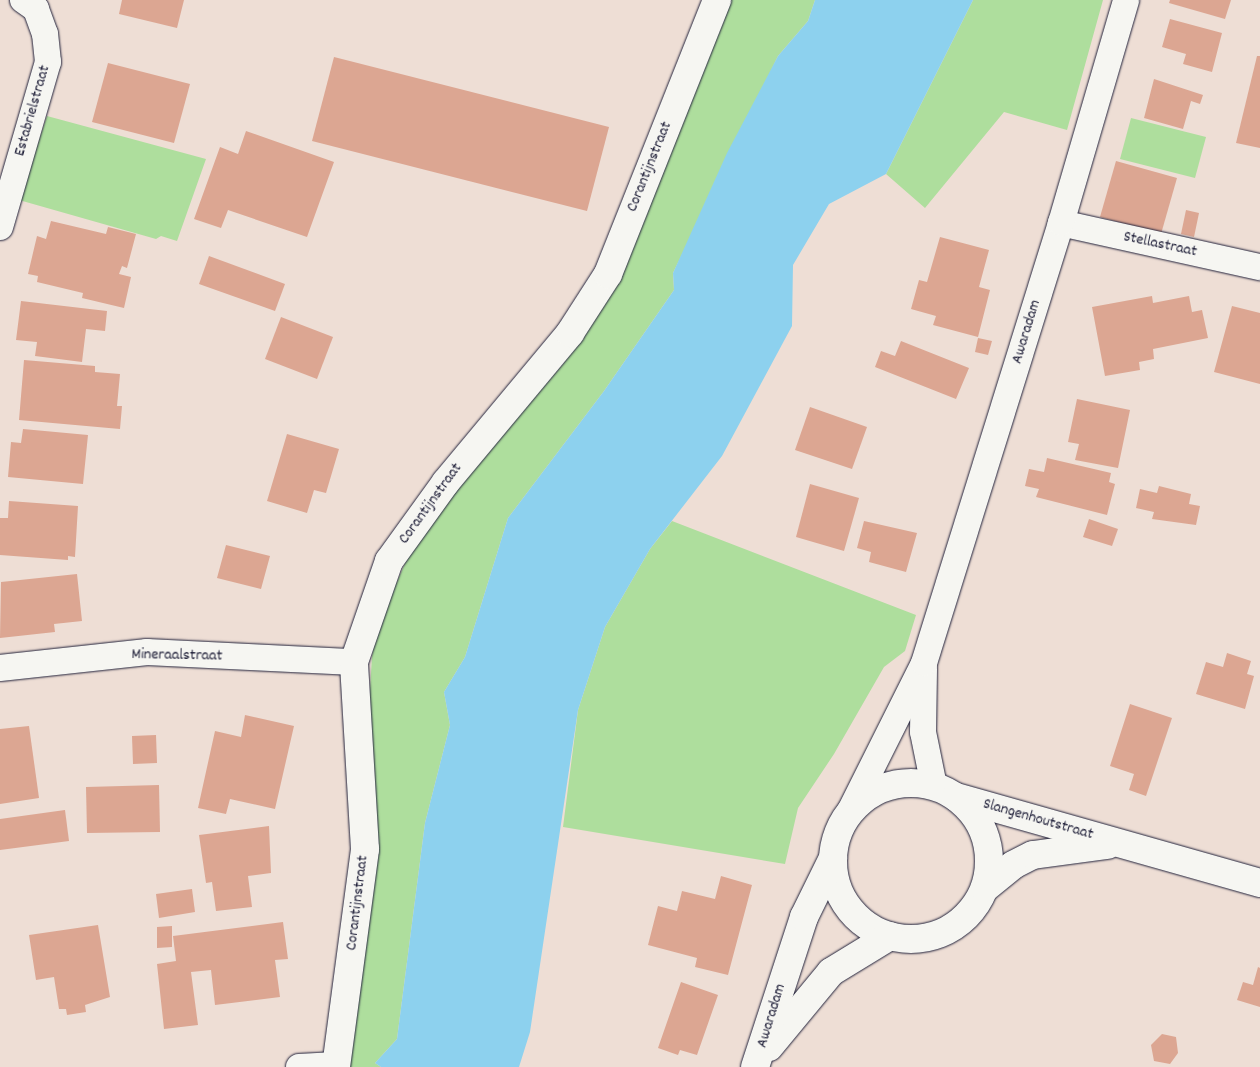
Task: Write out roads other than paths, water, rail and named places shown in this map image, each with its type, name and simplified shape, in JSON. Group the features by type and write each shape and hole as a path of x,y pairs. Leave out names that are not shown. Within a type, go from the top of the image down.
{"main road":[{"name":"Corantijnstraat","path":"336,1066 365,849 354,662 390,562 446,482 570,333 608,274 717,0"},
{"path":"911,783 945,792 974,815 986,838 989,863 985,888 974,908 957,925 936,935 921,938 890,936 866,926 847,907 836,884 832,858 837,836 848,815 865,798 886,787 911,783"},
{"name":"Slangenhoutstraat","path":"945,792 1260,883"},
{"name":"Slangenhoutstraat","path":"985,888 1013,864 1033,855 1121,844"},
{"name":"Awaradam","path":"757,1064 804,918 832,858"},
{"name":"Awaradam","path":"757,1064 831,972 890,936"}],"street":[{"name":"Estabrielstraat","path":"0,227 48,62 45,34 36,9 24,0"},
{"name":"Awaradam","path":"848,815 924,663 1061,223 1126,0"},
{"name":"Stellastraat","path":"1061,223 1260,267"},
{"name":"Mineraalstraat","path":"0,668 147,652 354,662"},
{"name":"Awaradam","path":"924,663 923,732 945,792"},
{"path":"299,1067 336,1066"}],"water":[{"path":"815,0 973,0 886,174 829,204 793,265 792,326 722,456 650,549 605,627 578,710 530,1032 519,1067 381,1067 375,1063 397,1039 425,823 450,725 444,692 465,657 508,518 604,391 674,290 673,273 727,153 778,56 808,21"}]}
